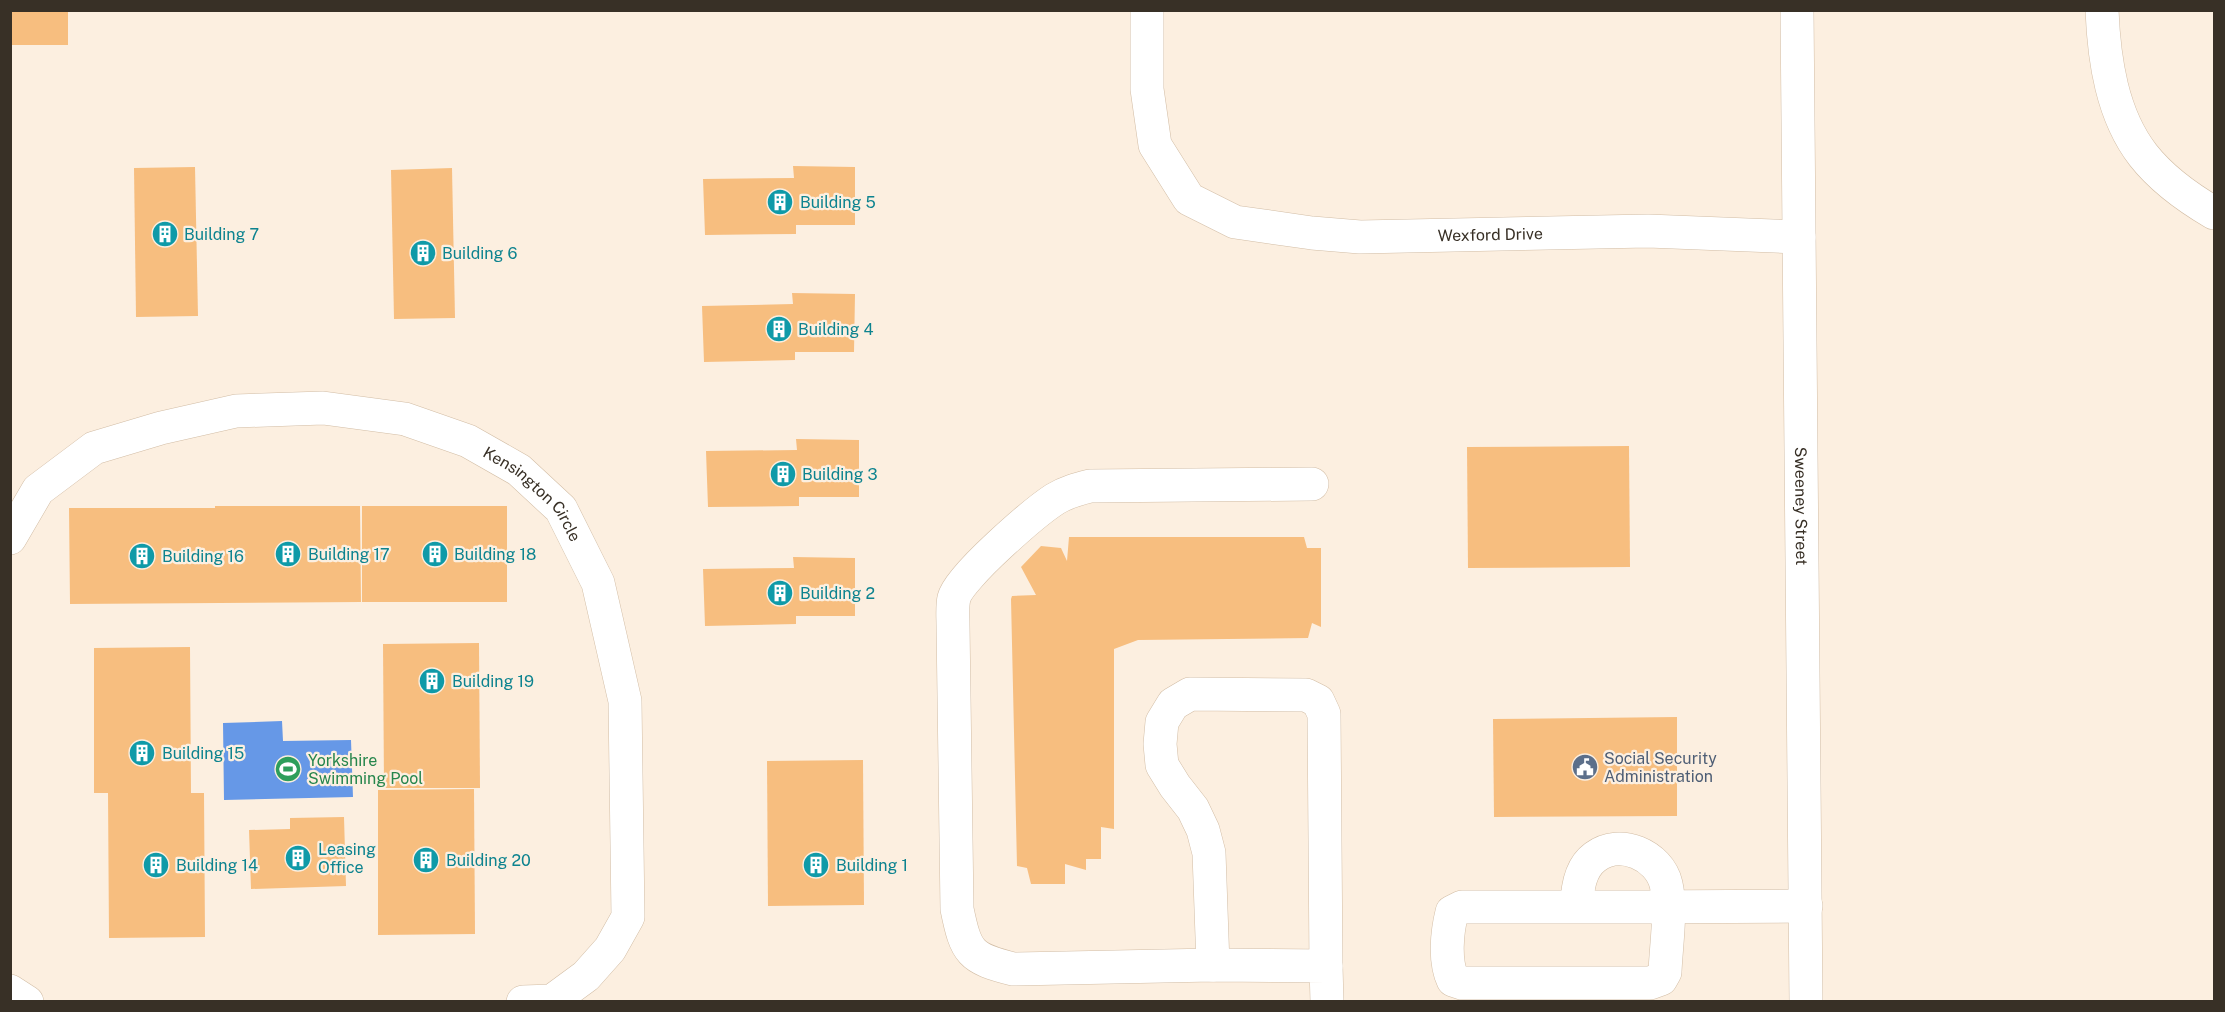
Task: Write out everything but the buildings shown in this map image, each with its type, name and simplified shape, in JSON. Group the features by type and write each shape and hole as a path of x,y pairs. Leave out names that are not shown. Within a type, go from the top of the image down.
{"street":[{"name":"Wexford Drive","path":"1147,10 1147,89 1155,146 1189,199 1235,222 1277,229 1359,237 1648,231 1799,237"},
{"name":"Sweeney Street","path":"1797,10 1806,1002"},
{"path":"2102,10 2106,63 2121,119 2143,156 2186,197 2214,213"},
{"name":"Kensington Circle","path":"10,538 38,490 94,448 161,428 236,411 323,408 405,419 468,441 519,470 561,509 598,583 625,701 628,918 610,949 586,976 552,1001 523,1002"},
{"path":"1312,484 1090,486 1072,491 1056,498 1016,530 962,583 954,598 957,909 962,934 971,951 985,962 1013,969 1213,965 1326,966"},
{"path":"1213,965 1209,853 1203,830 1193,809 1162,765 1160,744 1162,722 1173,704 1190,694 1306,695 1318,701 1324,714 1327,1002"},
{"path":"1577,907 1577,888 1594,857 1609,850 1625,850 1638,852 1654,862 1666,883 1667,907 1665,972 1661,979 1650,983 1462,983 1453,980 1448,970 1449,925 1452,912 1462,907 1577,907 1667,907 1806,906"},
{"path":"10,991 27,1002"}],"water":[{"name":"Yorkshire Swimming Pool","path":"282,721 283,741 351,740 353,797 224,800 223,723"}],"place":[{"name":"Building 5","path":"780,202"},
{"name":"Building 7","path":"165,234"},
{"name":"Building 6","path":"423,253"},
{"name":"Building 4","path":"779,329"},
{"name":"Building 3","path":"783,474"},
{"name":"Building 17","path":"288,554"},
{"name":"Building 18","path":"435,554"},
{"name":"Building 16","path":"142,556"},
{"name":"Building 2","path":"780,593"},
{"name":"Building 19","path":"432,681"},
{"name":"Building 15","path":"142,753"},
{"name":"Social Security Administration","path":"1585,767"},
{"name":"Yorkshire Swimming Pool","path":"288,769"},
{"name":"Leasing Office","path":"298,858"},
{"name":"Building 20","path":"426,860"},
{"name":"Building 14","path":"156,865"},
{"name":"Building 1","path":"816,865"}]}
